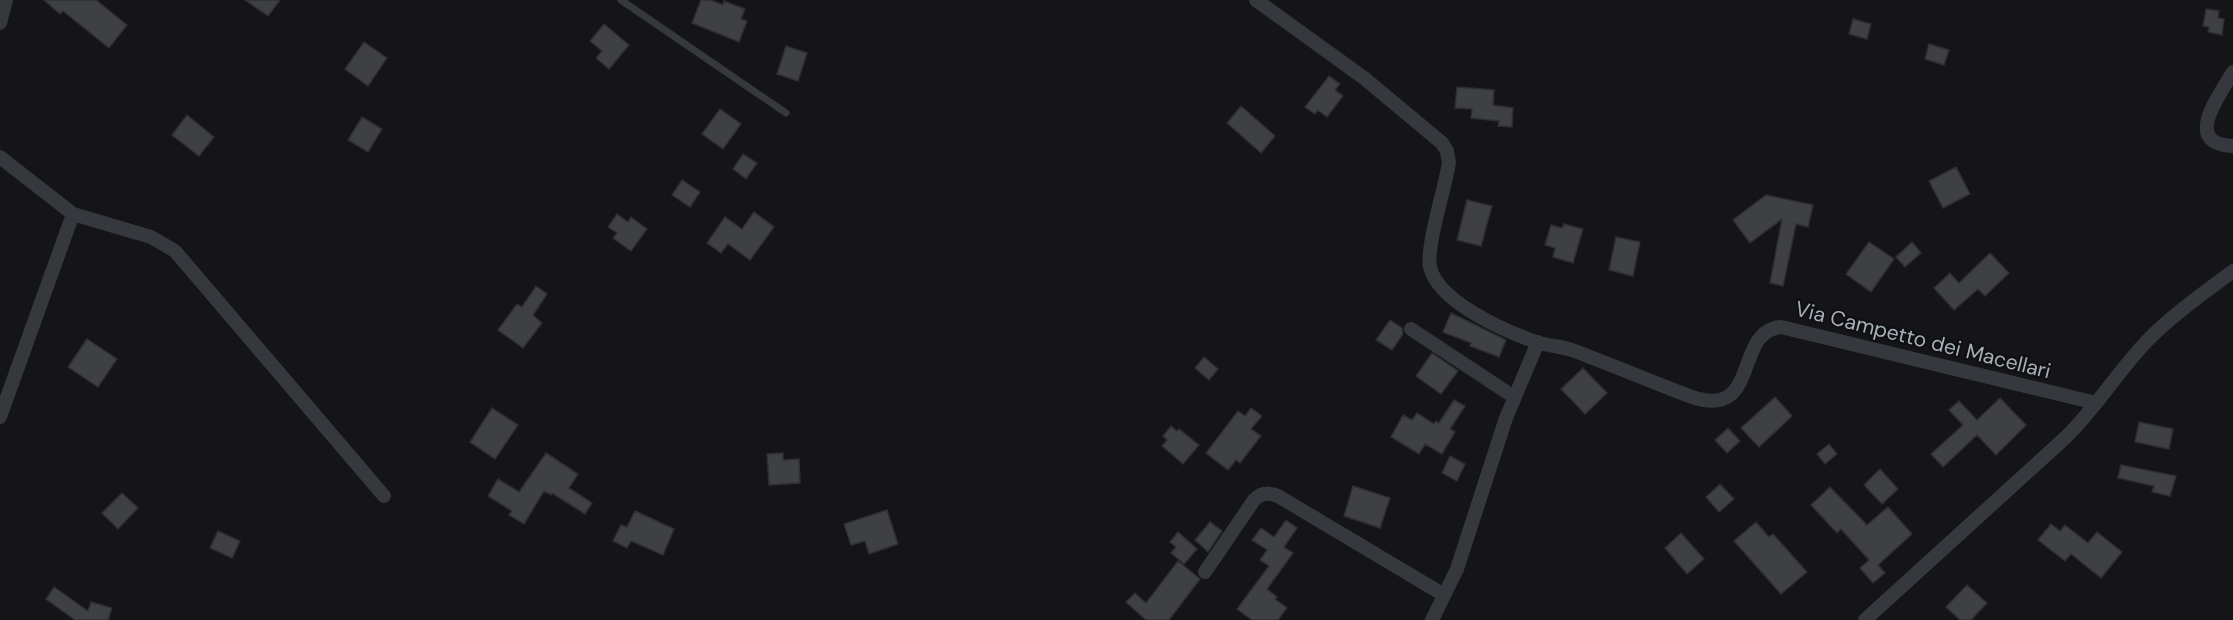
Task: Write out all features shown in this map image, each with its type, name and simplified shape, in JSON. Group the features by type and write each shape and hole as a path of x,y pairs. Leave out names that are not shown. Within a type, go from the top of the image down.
{"street":[{"path":"0,23 6,0"},
{"name":"Via Campetto dei Macellari","path":"1256,0 1350,67 1442,143 1447,151 1449,163 1430,263 1432,272 1448,293 1480,317 1539,342 1565,348 1692,397 1715,402 1727,398 1737,388 1764,333 1776,327 1790,327 2096,404"},
{"path":"2233,72 2211,111 2206,128 2207,136 2213,141 2233,146"},
{"path":"0,157 73,214 151,237 175,251 384,496"},
{"path":"0,417 73,214"},
{"path":"1865,620 2066,437 2096,404 2147,340 2233,271"},
{"path":"1411,329 1514,397"},
{"path":"1432,620 1459,562 1501,431 1539,342"},
{"path":"1205,572 1254,500 1260,495 1269,493 1278,496 1444,595"}],"lane":[{"path":"621,0 786,113"}],"building":[{"path":"44,0 96,0 127,25 109,48 63,11 60,14"},
{"path":"245,0 280,0 268,16"},
{"path":"701,0 710,0 723,5 724,1 745,9 741,19 747,21 739,42 692,23"},
{"path":"2206,9 2219,11 2218,18 2224,19 2222,35 2208,32 2209,27 2203,26"},
{"path":"1853,19 1871,24 1867,39 1849,34"},
{"path":"604,24 629,45 609,69 596,58 602,51 590,41"},
{"path":"364,42 387,58 368,86 345,69"},
{"path":"1929,44 1949,50 1944,65 1925,59"},
{"path":"786,46 807,53 798,81 777,74"},
{"path":"1329,76 1340,84 1335,90 1343,96 1327,117 1318,110 1315,114 1305,107"},
{"path":"1457,87 1494,90 1493,105 1513,108 1512,127 1498,126 1499,121 1471,118 1472,109 1455,108"},
{"path":"1241,106 1275,136 1261,153 1227,123"},
{"path":"720,109 741,124 723,149 702,134"},
{"path":"187,115 214,137 199,156 172,135"},
{"path":"362,117 382,129 368,152 348,140"},
{"path":"743,154 757,163 746,179 733,169"},
{"path":"1956,167 1970,194 1943,208 1929,181"},
{"path":"682,180 700,192 690,207 672,195"},
{"path":"1766,195 1813,205 1808,227 1796,224 1783,286 1770,283 1782,219 1750,243 1733,220"},
{"path":"1467,200 1492,206 1481,246 1457,240"},
{"path":"754,212 774,227 750,260 728,244 721,253 707,243 725,217 742,229"},
{"path":"617,214 628,222 631,217 647,229 631,251 613,238 617,233 608,227"},
{"path":"1564,224 1583,229 1573,263 1553,257 1555,248 1545,245 1551,225 1562,228"},
{"path":"1616,237 1640,242 1633,276 1609,270"},
{"path":"1869,242 1894,259 1871,292 1846,274"},
{"path":"1912,242 1921,253 1905,267 1896,257"},
{"path":"1990,253 2009,273 1985,296 1978,289 1954,310 1934,288 1950,273 1959,283"},
{"path":"536,286 547,294 533,315 542,323 523,348 498,330 517,304 522,307"},
{"path":"1451,313 1506,340 1499,357 1443,332"},
{"path":"1390,320 1402,328 1403,334 1392,350 1376,340"},
{"path":"87,339 117,359 98,387 68,367"},
{"path":"1432,353 1458,371 1441,394 1416,376"},
{"path":"1204,357 1218,369 1209,380 1195,368"},
{"path":"1583,368 1607,393 1585,414 1561,389"},
{"path":"1775,397 1792,416 1759,447 1741,428"},
{"path":"2000,398 2026,425 1996,455 1977,435 1943,467 1931,454 1963,425 1949,410 1959,401 1977,420"},
{"path":"1454,400 1465,406 1450,429 1455,432 1442,454 1425,444 1419,454 1391,437 1403,415 1412,420 1417,413 1434,424 1436,421 1439,423"},
{"path":"492,408 518,425 495,459 470,442"},
{"path":"1251,408 1262,416 1251,429 1261,436 1240,463 1236,460 1228,470 1206,453 1238,411 1245,416"},
{"path":"2139,422 2173,429 2169,449 2135,442"},
{"path":"1171,426 1177,431 1179,429 1199,445 1183,464 1162,446 1167,440 1163,436"},
{"path":"1728,428 1740,441 1727,453 1715,440"},
{"path":"1829,444 1837,454 1825,464 1817,454"},
{"path":"546,453 578,474 569,488 592,503 585,514 552,493 551,495 544,491 524,524 509,515 512,511 488,496 498,479 519,492"},
{"path":"783,453 783,460 799,459 800,483 769,485 767,454"},
{"path":"1450,456 1465,464 1457,481 1442,473"},
{"path":"2121,465 2176,476 2170,496 2152,492 2154,486 2118,478"},
{"path":"1880,469 1898,489 1882,504 1864,485"},
{"path":"1720,484 1734,499 1719,512 1706,497"},
{"path":"1353,486 1390,498 1380,528 1344,516"},
{"path":"1830,487 1867,525 1888,507 1912,534 1878,565 1885,573 1873,583 1860,568 1869,560 1841,529 1837,533 1811,505"},
{"path":"122,493 138,508 118,529 102,513"},
{"path":"887,510 898,544 869,554 865,541 851,545 844,524"},
{"path":"635,511 674,529 663,555 631,541 627,548 613,541 621,525 627,527"},
{"path":"1286,520 1297,528 1284,547 1293,553 1267,589 1287,608 1278,620 1252,620 1237,609 1269,566 1260,560 1267,550 1252,540 1261,528 1274,537"},
{"path":"1210,522 1222,531 1208,552 1195,540"},
{"path":"1756,522 1769,537 1773,534 1807,572 1781,594 1734,541"},
{"path":"2051,524 2060,531 2065,525 2088,543 2097,532 2122,552 2101,578 2071,554 2065,561 2038,540"},
{"path":"218,531 240,541 232,558 210,548"},
{"path":"1178,532 1197,549 1184,564 1171,553 1176,547 1170,542"},
{"path":"1681,533 1704,559 1687,574 1665,548"},
{"path":"1178,561 1200,579 1169,620 1146,620 1126,602 1135,593 1146,603"},
{"path":"1967,585 1987,603 1971,620 1960,620 1946,607"},
{"path":"54,587 88,611 91,602 112,608 108,620 75,620 46,599"}]}
